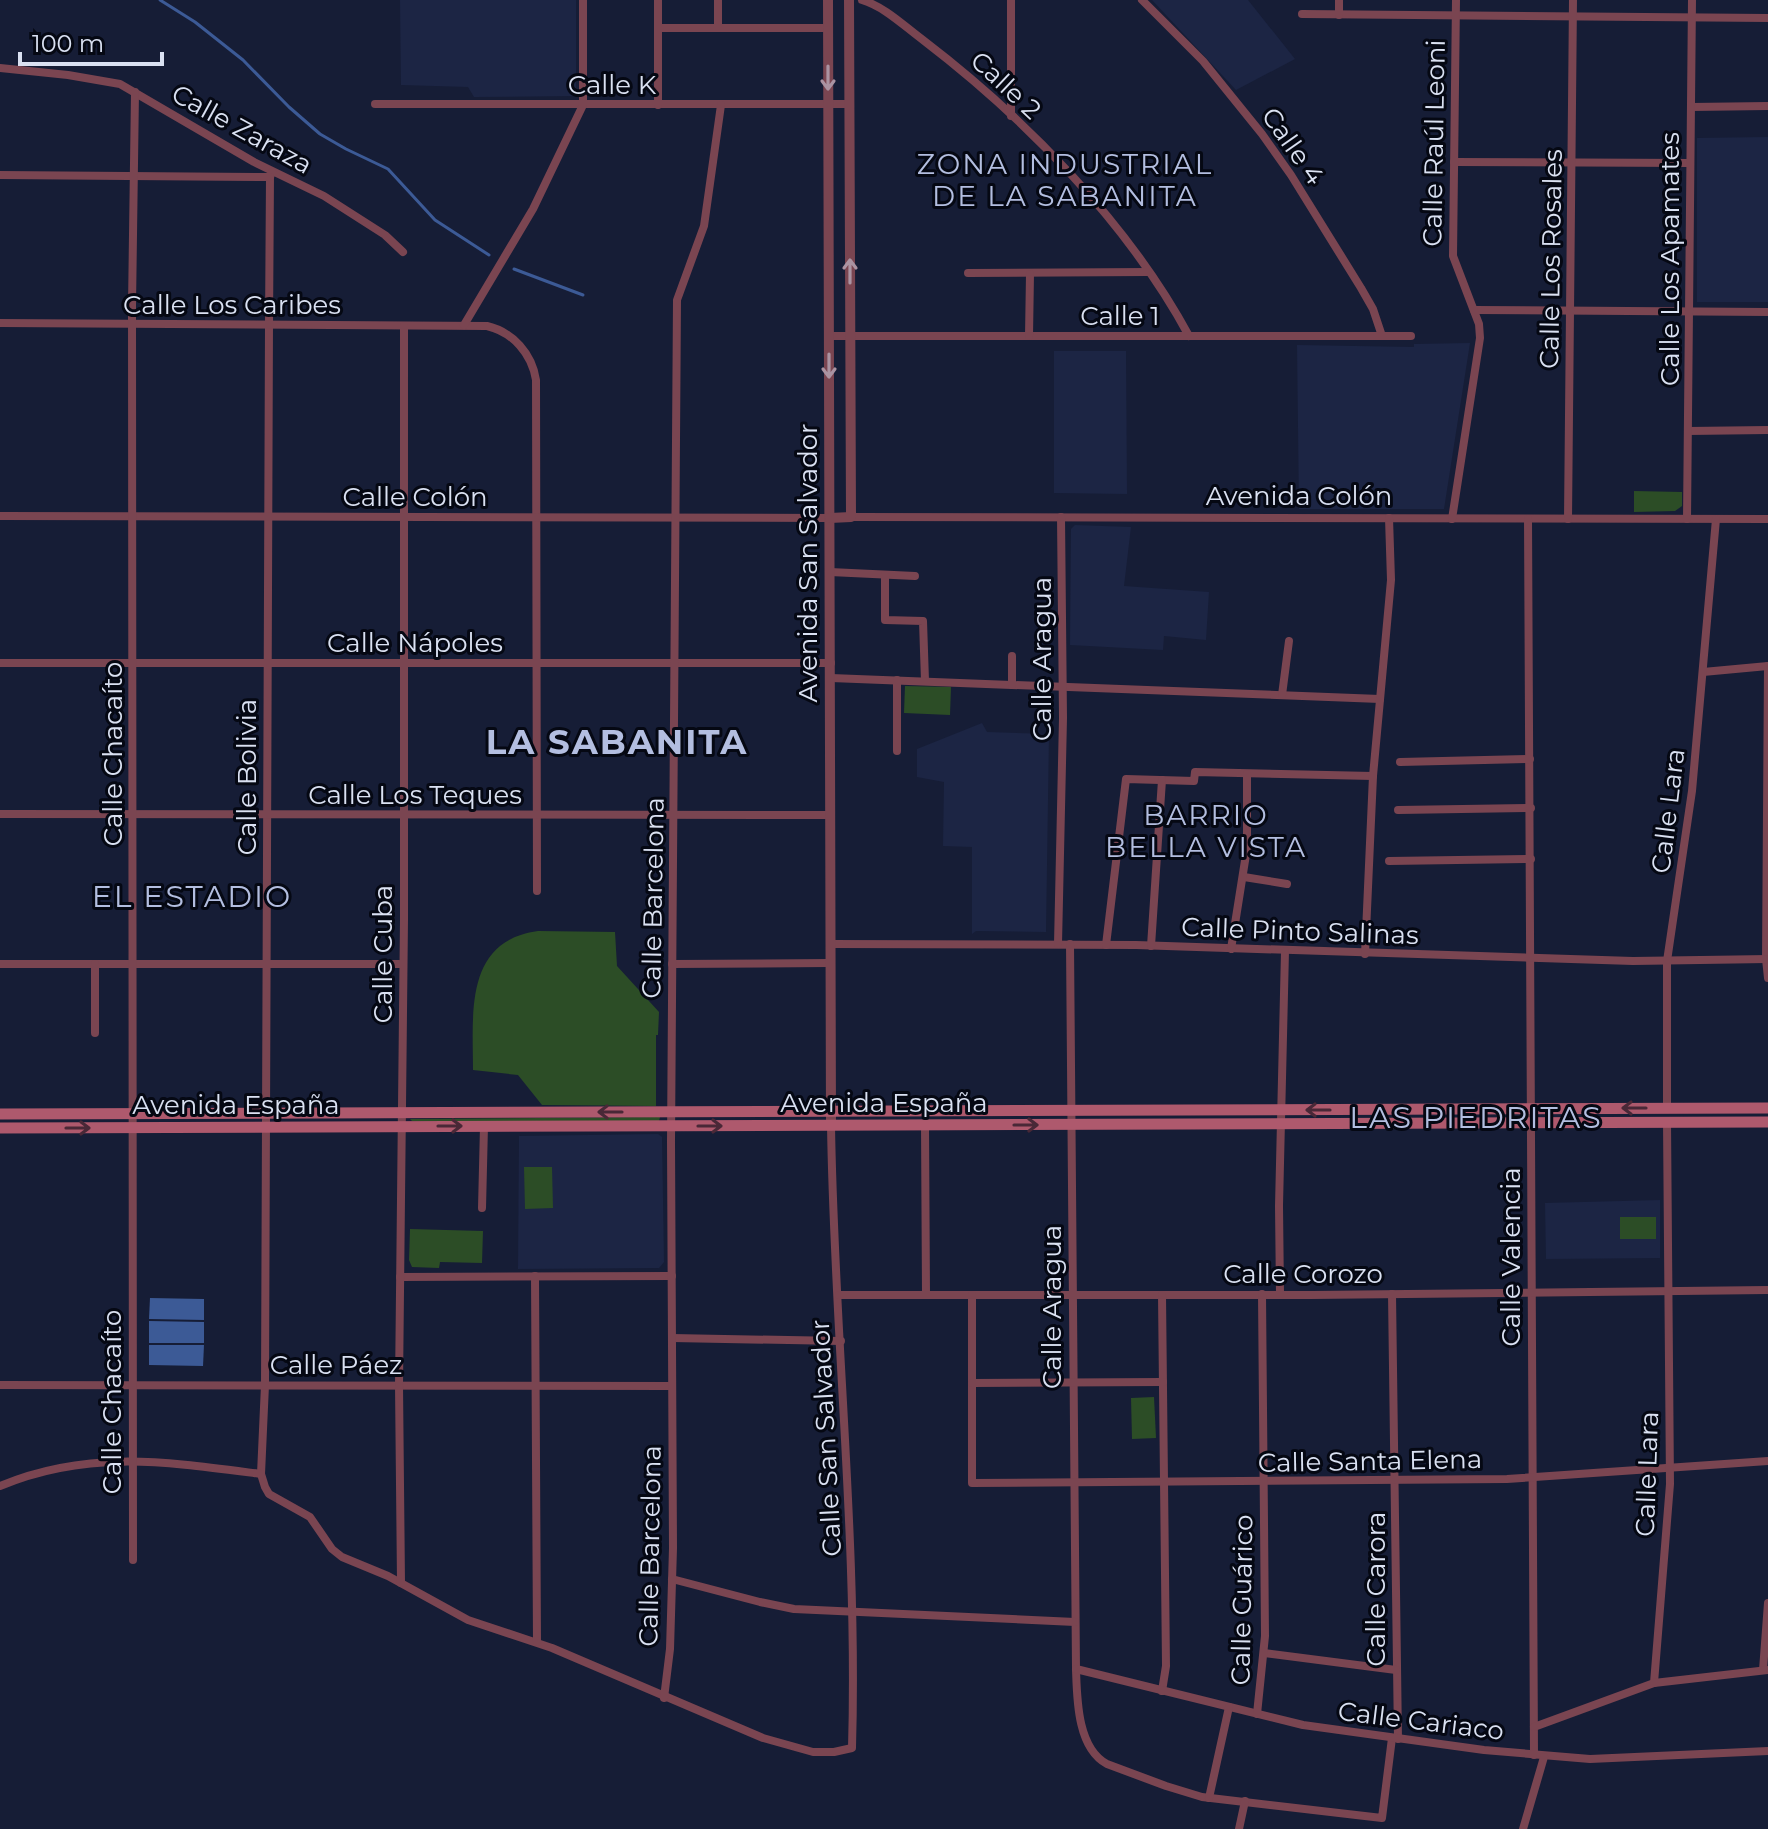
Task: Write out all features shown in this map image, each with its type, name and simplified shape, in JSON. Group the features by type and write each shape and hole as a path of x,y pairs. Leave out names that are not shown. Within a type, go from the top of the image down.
{"main road":[{"name":"Avenida España","path":"0,1114 1768,1108"},
{"name":"Avenida España","path":"0,1128 1768,1122"}],"street":[{"path":"464,325 533,209 583,105 583,0"},
{"path":"658,0 658,105"},
{"path":"718,0 718,28"},
{"name":"Avenida San Salvador","path":"828,0 831,1125"},
{"name":"Avenida San Salvador","path":"849,0 851,517"},
{"name":"Calle 2","path":"862,0 877,6 932,47 1011,116 1108,218 1174,308 1189,336"},
{"path":"1011,0 1011,116"},
{"name":"Calle 4","path":"1142,0 1203,61 1279,157 1361,288 1373,309 1382,336"},
{"path":"1339,0 1339,15"},
{"name":"Calle Raúl Leoni","path":"1452,519 1479,350 1479,324 1453,256 1456,0"},
{"name":"Calle Los Rosales","path":"1568,519 1573,0"},
{"name":"Calle Los Apamates","path":"1687,519 1692,0"},
{"path":"1302,14 1768,18"},
{"path":"658,28 828,28"},
{"name":"Calle Zaraza","path":"0,68 120,84 271,174 324,196 385,235 403,252"},
{"name":"Calle Chacaíto","path":"133,1560 132,324 135,92"},
{"name":"Calle K","path":"375,104 849,104"},
{"name":"Calle Barcelona","path":"664,1698 670,1649 672,1579 671,1111 677,300 704,226 721,105"},
{"path":"1691,107 1768,106"},
{"path":"1454,162 1690,163"},
{"path":"0,175 271,174"},
{"name":"Calle Bolivia","path":"261,1474 265,1385 271,174"},
{"path":"968,273 1148,272"},
{"path":"1029,336 1030,274"},
{"path":"1474,310 1768,312"},
{"name":"Calle Los Caribes","path":"0,323 464,325 498,328 515,340 530,359 536,380 537,891"},
{"name":"Calle Cuba","path":"401,1583 399,1385 404,326"},
{"name":"Calle 1","path":"829,336 1411,336"},
{"path":"1688,431 1768,430"},
{"name":"Calle Colón","path":"0,516 830,518"},
{"name":"Calle Aragua","path":"1058,944 1063,687 1061,517"},
{"name":"Avenida Colón","path":"830,518 1768,519"},
{"path":"1365,954 1373,776 1391,580 1389,518"},
{"name":"Calle Valencia","path":"1523,1829 1539,1756 1534,1727 1528,519"},
{"name":"Calle Lara","path":"1667,1108 1667,961 1692,791 1716,519"},
{"path":"830,572 915,576"},
{"path":"885,575 885,620 923,621 925,681"},
{"path":"1282,695 1289,641"},
{"path":"1012,656 1012,685"},
{"name":"Calle Nápoles","path":"0,663 831,663"},
{"path":"1703,672 1768,666 1768,978"},
{"path":"831,678 1380,699"},
{"path":"897,680 897,751"},
{"path":"1400,762 1530,759"},
{"path":"1106,945 1126,779 1194,781 1195,772 1373,776"},
{"path":"1231,949 1247,848 1247,774"},
{"path":"1151,946 1162,780"},
{"path":"1398,810 1531,808"},
{"name":"Calle Los Teques","path":"0,814 831,815"},
{"path":"1389,861 1531,859"},
{"path":"1244,877 1287,884"},
{"name":"Calle Pinto Salinas","path":"830,944 1070,944 1531,959 1767,959"},
{"name":"Calle Aragua","path":"1070,944 1076,1669 1080,1716 1089,1743 1099,1760 1166,1786 1209,1798 1382,1818"},
{"path":"1280,1294 1285,951"},
{"path":"672,964 830,963"},
{"path":"0,964 403,964"},
{"path":"95,964 95,1033"},
{"name":"Calle Lara","path":"1654,1683 1670,1469 1667,1122"},
{"name":"Calle San Salvador","path":"664,1698 797,1749 824,1753 852,1748 854,1613 831,1125"},
{"path":"925,1125 926,1295"},
{"path":"482,1208 484,1126"},
{"path":"535,1276 537,1642"},
{"path":"400,1277 672,1276"},
{"name":"Calle Corozo","path":"839,1295 1669,1293 1768,1290"},
{"name":"Calle Guárico","path":"1257,1714 1264,1653 1262,1294"},
{"name":"Calle Carora","path":"1382,1818 1395,1738 1392,1294"},
{"path":"972,1295 972,1383 1163,1382"},
{"path":"1162,1295 1166,1666 1162,1691"},
{"path":"672,1338 841,1341"},
{"name":"Calle Santa Elena","path":"972,1383 972,1483 1532,1478 1768,1461"},
{"name":"Calle Páez","path":"0,1385 672,1386"},
{"path":"0,1486 58,1467 131,1460 261,1474 269,1494 310,1517 337,1554 401,1583 468,1620 537,1642 664,1698"},
{"path":"672,1579 777,1606 854,1613 1075,1622"},
{"path":"1534,1727 1654,1683 1765,1670 1768,1603"},
{"path":"1264,1653 1396,1670"},
{"name":"Calle Cariaco","path":"1076,1669 1319,1728 1539,1756 1590,1759 1768,1751"},
{"path":"1209,1798 1229,1707"},
{"path":"1239,1829 1245,1801"}],"shaded area":[{"path":"400,0 576,0 576,96 474,97 468,87 401,85"},
{"path":"1152,0 1248,0 1295,59 1236,90"},
{"path":"1768,137 1768,302 1697,302 1697,138"},
{"path":"1470,343 1444,509 1299,509 1297,345 1414,347 1414,344"},
{"path":"1054,351 1126,351 1127,494 1054,493"},
{"path":"1075,525 1131,527 1124,586 1209,592 1206,640 1164,636 1163,650 1070,645 1071,529"},
{"path":"982,723 987,732 1049,734 1046,932 976,931 972,934 972,847 943,846 944,782 917,777 917,749"},
{"path":"658,1134 662,1137 664,1262 659,1268 518,1269 519,1136"},
{"path":"1660,1200 1660,1258 1546,1259 1545,1203"}],"green space":[{"path":"1634,491 1682,492 1682,506 1675,511 1634,512"},
{"path":"905,686 951,687 950,715 904,713"},
{"path":"538,931 615,932 617,966 659,1012 656,1106 542,1105 518,1075 473,1070 474,1004 485,965 497,949 514,938"},
{"path":"660,1117 659,1121 410,1119"},
{"path":"524,1167 552,1167 553,1208 525,1209"},
{"path":"1620,1217 1656,1217 1656,1239 1620,1239"},
{"path":"410,1229 483,1231 482,1263 440,1262 439,1268 412,1267 409,1260"},
{"path":"1154,1397 1156,1438 1132,1439 1131,1398"}],"water":[{"path":"150,1298 204,1299 204,1320 149,1319"},
{"path":"149,1321 204,1322 204,1343 149,1343"},
{"path":"149,1345 204,1345 203,1366 149,1365"}],"waterway":[{"path":"160,0 195,22 243,60 320,134 388,169 435,220 489,255"},
{"path":"514,269 583,295"}],"district":[{"name":"ZONA INDUSTRIAL DE LA SABANITA","path":"1065,180"},
{"name":"LA SABANITA","path":"617,742"},
{"name":"BARRIO BELLA VISTA","path":"1206,831"},
{"name":"EL ESTADIO","path":"192,896"},
{"name":"LAS PIEDRITAS","path":"1476,1117"}]}
